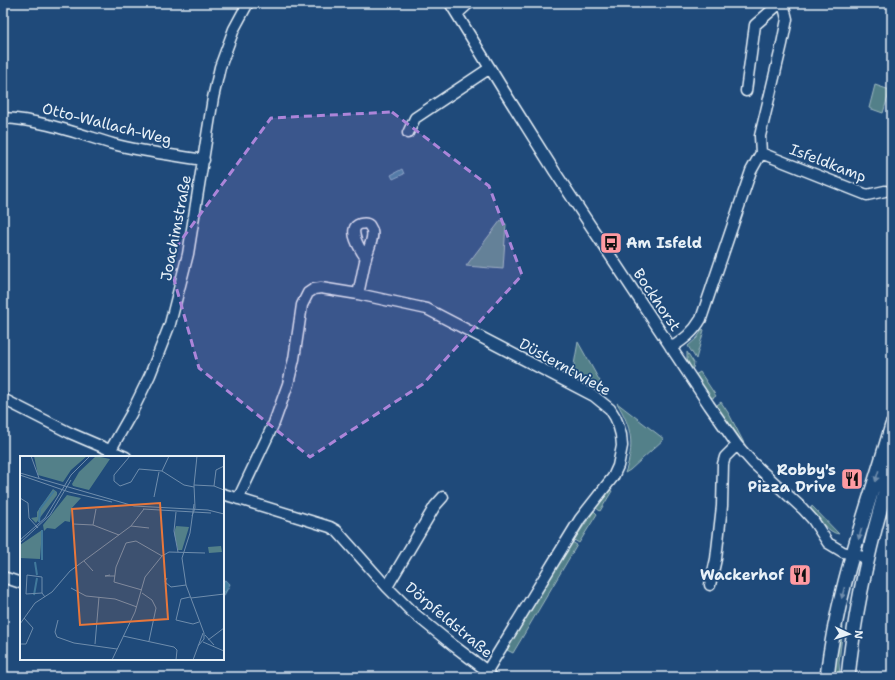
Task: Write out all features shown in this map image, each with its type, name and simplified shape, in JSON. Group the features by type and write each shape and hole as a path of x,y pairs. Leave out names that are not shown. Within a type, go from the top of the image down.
{"main road":[{"path":"828,677 836,622 853,555 892,426"},
{"path":"848,677 857,607 868,558 892,469"},
{"path":"853,555 856,574 857,607"}],"street":[{"name":"Joachimstraße","path":"110,450 131,414 150,375 165,339 181,286 188,254 213,98 220,67 234,29 248,3"},
{"name":"Bockhorst","path":"450,3 536,142 671,348 737,445 753,463 803,509 813,520 828,543 842,552 868,558"},
{"path":"457,14 469,3"},
{"path":"671,348 688,337 701,319 750,171 761,154 760,136 787,19 781,3 756,25 746,91"},
{"path":"408,133 415,118 490,68"},
{"name":"Otto-Wallach-Weg","path":"3,118 41,122 114,144 147,152 204,160"},
{"name":"Isfeldkamp","path":"761,154 867,194 885,191"},
{"path":"358,294 366,258"},
{"name":"Düsterntwiete","path":"238,499 274,423 288,384 294,359 302,305 308,293 314,289 321,288 358,294 417,306 437,313 594,396 610,409 618,424 622,446 618,466 613,477 580,519 489,674"},
{"path":"3,399 70,434 124,456"},
{"path":"710,585 716,559 722,506 722,464 725,457 737,445"},
{"name":"Dörpfeldstraße","path":"224,494 337,530 387,587 431,628 489,674"},
{"name":"Dörpfeldstraße","path":"387,587 435,506 443,497"},
{"path":"3,577 20,583"}],"highlighted area":[{"path":"392,112 489,186 522,275 423,384 310,457 199,368 168,258 271,118"}],"green space":[{"path":"875,85 890,90 883,113 869,108"},
{"path":"501,220 506,224 503,269 466,266"},
{"path":"703,329 704,330 696,359 688,346 697,338"},
{"path":"578,342 607,394 572,376"},
{"path":"687,352 694,363 693,368 691,369 687,359"},
{"path":"700,372 716,396 713,398 710,397 695,375"},
{"path":"721,402 745,445 717,407 717,405"},
{"path":"617,403 664,439 625,473 631,445 629,429"},
{"path":"610,490 612,491 600,511 596,508"},
{"path":"891,493 892,512 887,518 884,517"},
{"path":"812,506 839,534 831,531 823,524 810,510"},
{"path":"594,511 597,514 579,543 574,540"},
{"path":"572,542 577,545 513,653 507,650"},
{"path":"842,625 839,662 840,677 833,677"}],"water":[{"path":"402,169 404,174 393,179 391,175"},
{"path":"224,580 230,584 224,595"}],"place":[{"name":"Am Isfeld","path":"611,243"},
{"name":"Robby's Pizza Drive","path":"852,479"},
{"name":"Wackerhof","path":"800,575"}]}
